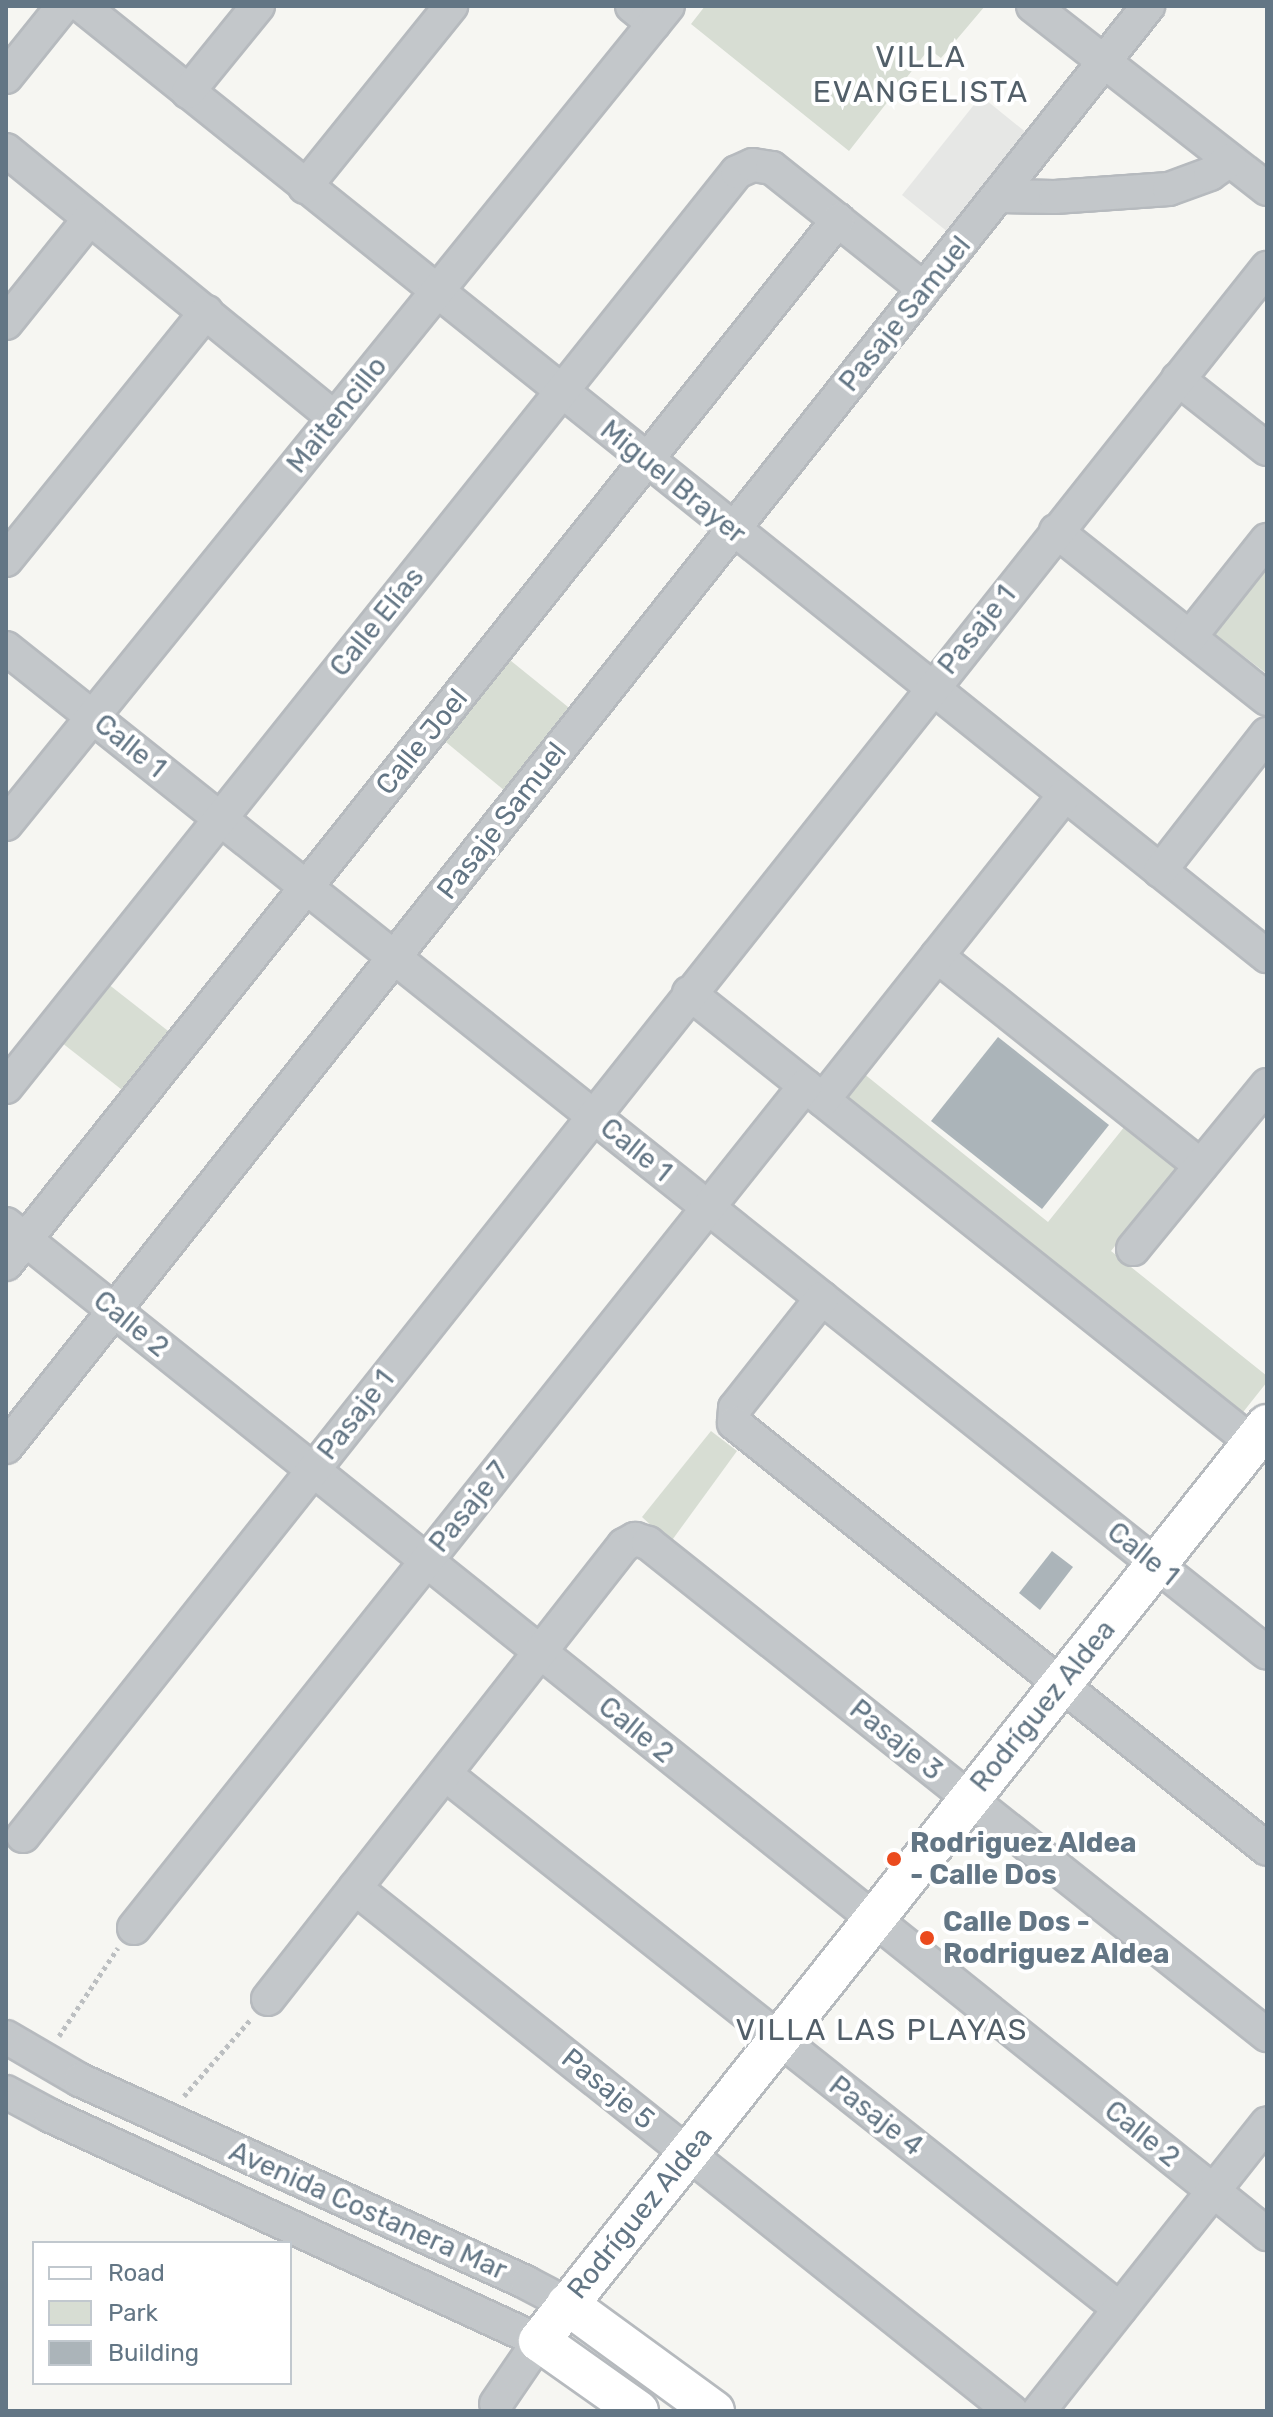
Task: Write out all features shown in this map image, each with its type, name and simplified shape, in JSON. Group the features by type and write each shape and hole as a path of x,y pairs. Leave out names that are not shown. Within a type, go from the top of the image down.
{"main road":[{"name":"Rodríguez Aldea","path":"539,2341 1260,1434"},
{"name":"Avenida Costanera Mar","path":"567,2304 714,2411"},
{"name":"Avenida Costanera Mar","path":"539,2341 638,2411"}],"street":[{"path":"6,77 63,6"},
{"name":"Miguel Brayer","path":"82,6 436,293 1267,956"},
{"path":"188,92 258,6"},
{"path":"305,187 451,6"},
{"path":"1033,6 1267,189"},
{"name":"Pasaje Samuel","path":"6,1447 1148,6"},
{"name":"Maitencillo","path":"6,824 436,293 651,12"},
{"path":"6,150 335,418"},
{"path":"999,196 1055,197 1169,189 1210,174 1230,160"},
{"name":"Calle Elías","path":"6,1087 730,178 753,165 772,168 838,220"},
{"path":"6,323 90,218"},
{"path":"838,220 924,289"},
{"name":"Calle Joel","path":"12,1242 306,887 838,220"},
{"name":"Pasaje 1","path":"23,1836 1267,268"},
{"path":"6,560 206,312"},
{"path":"1178,379 1267,449"},
{"path":"1056,531 1267,699"},
{"path":"1190,637 1267,540"},
{"name":"Calle 1","path":"6,648 1267,1653"},
{"path":"1160,871 1267,734"},
{"path":"814,1093 937,956 1065,795"},
{"path":"937,956 1201,1166"},
{"path":"689,993 814,1093 1260,1434"},
{"path":"1133,1249 1267,1085"},
{"name":"Pasaje 7","path":"134,1928 708,1208 814,1093"},
{"name":"Calle 2","path":"12,1242 114,1311 1267,2234"},
{"path":"822,1298 735,1408 732,1418 738,1427 1267,1849"},
{"name":"Pasaje 3","path":"540,1653 624,1545 635,1539 648,1543 1267,2035"},
{"path":"268,1999 540,1653"},
{"name":"Pasaje 4","path":"445,1774 1120,2309"},
{"name":"Pasaje 5","path":"355,1888 1011,2411"},
{"name":"Avenida Costanera Mar","path":"6,2037 44,2061 567,2304"},
{"name":"Avenida Costanera Mar","path":"6,2092 539,2341"},
{"path":"1039,2411 1267,2123"},
{"name":"Rodríguez Aldea","path":"496,2404 539,2341"}],"path":[{"path":"44,2061 78,2006 134,1928"},
{"path":"165,2118 268,1999"}],"shaded area":[{"path":"981,96 1033,138 954,237 902,195"}],"green space":[{"path":"705,6 985,6 941,58 929,49 849,151 691,24"},
{"path":"1267,562 1267,674 1212,632"},
{"path":"505,656 573,711 505,791 441,738"},
{"path":"103,980 172,1034 126,1093 57,1039"},
{"path":"863,1073 1048,1222 1125,1126 1178,1167 1111,1251 1267,1376 1267,1382 1240,1416 840,1100"},
{"path":"711,1431 737,1451 670,1543 642,1517"}],"building":[{"path":"998,1037 1109,1125 1042,1209 931,1121"},
{"path":"1052,1551 1073,1567 1040,1610 1019,1593"}],"place":[{"name":"Rodriguez Aldea - Calle Dos","path":"894,1859"},
{"name":"Calle Dos - Rodriguez Aldea","path":"927,1938"}],"district":[{"name":"VILLA EVANGELISTA","path":"921,74"},
{"name":"VILLA LAS PLAYAS","path":"882,2030"}]}
